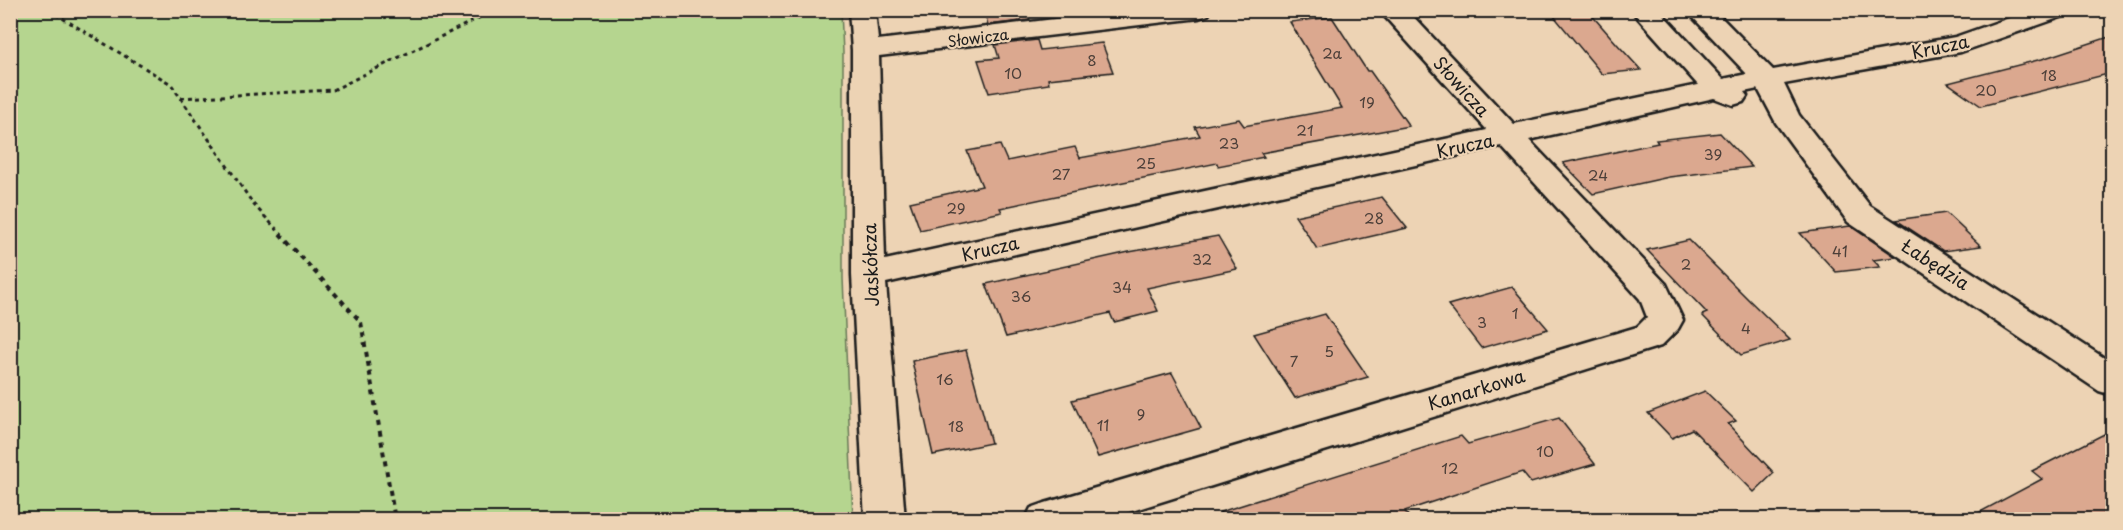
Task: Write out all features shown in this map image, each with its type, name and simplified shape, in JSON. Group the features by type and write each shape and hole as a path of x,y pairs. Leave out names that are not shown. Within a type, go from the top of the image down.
{"street":[{"name":"Jaskółcza","path":"862,10 865,50 869,275 885,519"},
{"name":"Słowicza","path":"865,50 1199,10"},
{"name":"Słowicza","path":"1392,10 1507,136"},
{"path":"1644,10 1717,89 1786,117"},
{"name":"Łabędzia","path":"1700,10 1767,79 1786,117 1859,214 2112,381"},
{"name":"Krucza","path":"869,275 1717,89 1961,44 2058,10"},
{"name":"Kanarkowa","path":"1045,519 1649,337 1666,320 1654,293 1507,136"}],"path":[{"path":"49,10 171,84 254,205 361,322 395,519"},
{"path":"181,98 333,90 495,10"}],"green space":[{"path":"10,11 841,11 843,278 853,519 11,519"}],"building":[{"path":"984,10 1027,10 1030,20 988,25"},
{"path":"1589,12 1641,70 1602,74 1553,15"},
{"path":"1332,17 1367,71 1370,71 1409,126 1261,153 1264,157 1218,166 1217,163 1094,188 1000,208 1002,212 920,230 910,202 982,186 967,151 1000,145 1007,161 1075,147 1080,158 1200,136 1195,127 1239,119 1244,126 1342,108 1290,22"},
{"path":"2112,36 2112,73 1981,106 1948,83 2042,59"},
{"path":"1037,40 1040,50 1102,43 1113,72 1048,79 1049,84 989,93 978,60 999,58 995,45"},
{"path":"1720,133 1752,167 1669,177 1593,194 1563,163 1658,143 1656,140"},
{"path":"1382,197 1407,228 1317,249 1295,216"},
{"path":"1946,213 1981,246 1943,251 1896,220"},
{"path":"1850,226 1896,257 1873,260 1880,267 1836,272 1800,233"},
{"path":"1218,236 1237,269 1147,288 1158,311 1114,322 1110,313 1006,337 986,284 1129,252"},
{"path":"1689,240 1790,340 1741,355 1702,315 1707,313 1647,250"},
{"path":"1512,287 1548,329 1481,348 1448,305"},
{"path":"1325,314 1368,377 1295,398 1254,334"},
{"path":"966,350 991,443 933,455 912,361"},
{"path":"1172,373 1201,428 1098,457 1072,400"},
{"path":"1705,391 1736,421 1728,424 1774,473 1754,492 1692,429 1672,438 1648,413"},
{"path":"1559,418 1595,464 1531,483 1522,472 1405,511 1410,519 1221,519 1220,512 1461,436 1468,444"},
{"path":"2112,430 2112,519 1967,519 2042,479 2032,471"}]}
